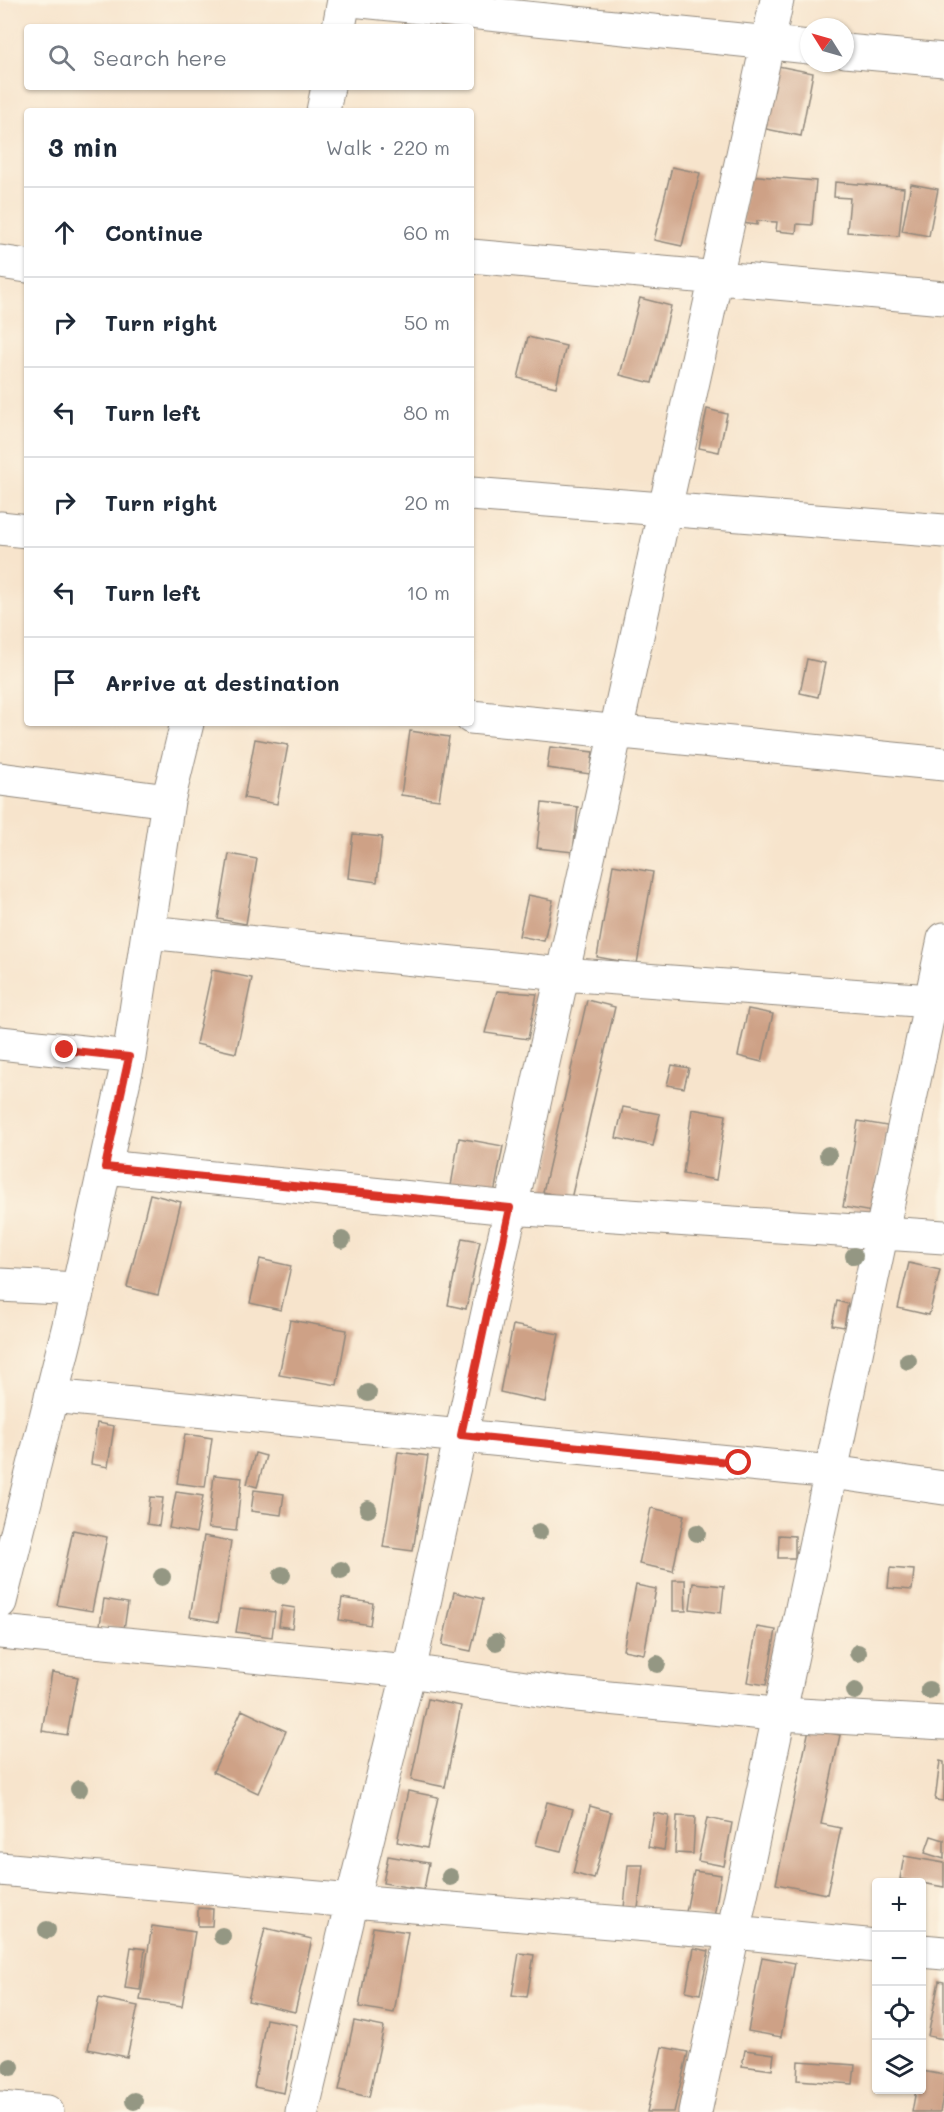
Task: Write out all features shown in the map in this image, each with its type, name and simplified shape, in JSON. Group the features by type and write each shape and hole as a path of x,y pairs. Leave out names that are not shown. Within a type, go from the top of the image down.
{"street":[{"path":"340,24 344,0"},
{"path":"351,0 800,46"},
{"path":"302,2112 409,1671 777,0"},
{"path":"854,52 944,60"},
{"path":"324,108 327,90"},
{"path":"474,256 944,298"},
{"path":"0,262 24,266"},
{"path":"474,494 944,531"},
{"path":"0,528 24,531"},
{"path":"474,717 944,764"},
{"path":"2,1584 78,1289 129,1057 168,801 186,726"},
{"path":"0,779 168,801"},
{"path":"148,932 561,974 938,1001"},
{"path":"695,2112 882,1233 938,1001 944,939"},
{"path":"0,1043 129,1057"},
{"path":"105,1167 510,1208 944,1237"},
{"path":"0,1285 78,1289"},
{"path":"51,1396 832,1472 944,1488"},
{"path":"0,1632 409,1671 567,1695 780,1714 944,1724"},
{"path":"0,1869 872,1946"},
{"path":"926,1951 944,1953"},
{"path":"0,2108 47,2112"}],"building":[{"path":"778,66 813,73 801,136 766,129"},
{"path":"672,167 700,173 682,246 654,240"},
{"path":"747,175 816,181 812,225 797,224 796,233 776,231 777,222 757,221 757,225 742,223"},
{"path":"835,182 904,188 899,236 847,232 850,198 834,197"},
{"path":"911,184 938,189 929,236 902,231"},
{"path":"640,298 671,306 652,383 620,375"},
{"path":"528,337 566,346 556,387 518,378"},
{"path":"707,409 727,414 719,452 699,448"},
{"path":"807,659 825,663 818,697 800,693"},
{"path":"410,731 449,737 439,800 401,795"},
{"path":"255,739 288,745 277,804 244,798"},
{"path":"550,747 593,752 590,774 547,768"},
{"path":"542,803 578,807 573,852 537,848"},
{"path":"353,834 382,837 377,882 348,878"},
{"path":"229,854 257,859 246,924 218,919"},
{"path":"613,865 653,872 637,964 597,957"},
{"path":"528,895 553,900 544,941 519,936"},
{"path":"212,970 252,978 236,1053 196,1044"},
{"path":"497,991 537,994 528,1039 485,1033"},
{"path":"587,1000 615,1007 571,1199 543,1192"},
{"path":"748,1009 773,1014 762,1062 738,1056"},
{"path":"672,1065 689,1068 684,1088 667,1085"},
{"path":"623,1107 660,1114 653,1146 616,1138"},
{"path":"692,1109 726,1115 716,1180 683,1174"},
{"path":"858,1121 887,1126 872,1212 843,1207"},
{"path":"459,1138 503,1146 494,1194 451,1186"},
{"path":"150,1194 181,1202 158,1295 127,1287"},
{"path":"462,1238 480,1241 466,1309 448,1305"},
{"path":"260,1259 291,1266 281,1310 250,1303"},
{"path":"909,1263 940,1270 929,1315 898,1308"},
{"path":"837,1301 848,1304 844,1327 832,1325"},
{"path":"290,1320 347,1330 337,1385 279,1375"},
{"path":"513,1325 559,1334 545,1402 500,1392"},
{"path":"97,1423 114,1426 108,1467 91,1464"},
{"path":"185,1434 212,1438 205,1487 177,1483"},
{"path":"398,1452 428,1456 413,1551 383,1547"},
{"path":"255,1453 266,1456 257,1487 247,1484"},
{"path":"214,1475 242,1478 236,1531 208,1528"},
{"path":"254,1490 284,1494 281,1515 251,1511"},
{"path":"176,1492 203,1496 196,1533 169,1528"},
{"path":"150,1497 163,1498 159,1526 147,1524"},
{"path":"651,1508 684,1515 673,1571 639,1564"},
{"path":"73,1530 107,1537 92,1611 57,1605"},
{"path":"779,1535 795,1536 795,1558 778,1558"},
{"path":"204,1536 231,1541 218,1622 190,1617"},
{"path":"890,1568 914,1570 912,1590 888,1588"},
{"path":"673,1580 685,1580 686,1611 673,1611"},
{"path":"693,1583 724,1586 721,1613 690,1609"},
{"path":"636,1585 656,1589 644,1654 623,1650"},
{"path":"454,1592 483,1599 471,1651 442,1645"},
{"path":"342,1598 373,1603 370,1625 339,1620"},
{"path":"104,1599 128,1603 124,1629 100,1625"},
{"path":"282,1606 295,1608 292,1628 279,1626"},
{"path":"240,1608 275,1612 272,1637 236,1632"},
{"path":"757,1627 776,1630 766,1685 747,1682"},
{"path":"52,1672 78,1677 67,1735 42,1731"},
{"path":"428,1699 461,1706 445,1787 411,1780"},
{"path":"242,1710 286,1731 258,1793 213,1772"},
{"path":"809,1729 840,1735 821,1824 841,1828 827,1894 776,1884"},
{"path":"940,1761 944,1762 944,1801 935,1800"},
{"path":"408,1791 438,1797 427,1848 397,1842"},
{"path":"547,1802 573,1809 561,1851 536,1845"},
{"path":"590,1806 611,1812 594,1879 573,1873"},
{"path":"654,1813 669,1816 664,1850 648,1847"},
{"path":"677,1816 695,1817 693,1854 675,1853"},
{"path":"707,1818 732,1823 724,1866 698,1861"},
{"path":"931,1836 944,1840 944,1859 925,1853"},
{"path":"388,1856 429,1863 424,1890 383,1883"},
{"path":"904,1856 944,1863 944,1887 926,1884 926,1878 900,1878"},
{"path":"628,1865 643,1865 638,1909 624,1908"},
{"path":"694,1871 721,1875 714,1917 686,1912"},
{"path":"198,1908 213,1909 212,1926 198,1926"},
{"path":"152,1926 195,1932 182,2006 140,2000"},
{"path":"373,1927 408,1932 394,2013 359,2007"},
{"path":"265,1928 312,1939 295,2012 248,2001"},
{"path":"131,1947 145,1949 140,1990 125,1988"},
{"path":"694,1948 709,1951 700,1994 686,1991"},
{"path":"519,1953 534,1955 527,1997 512,1995"},
{"path":"762,1957 795,1963 781,2037 748,2031"},
{"path":"939,1981 944,1982 944,2039 928,2036"},
{"path":"99,1998 138,2006 127,2057 88,2049"},
{"path":"266,2019 297,2025 284,2093 254,2087"},
{"path":"354,2021 384,2027 369,2097 339,2090"},
{"path":"662,2047 688,2052 674,2112 647,2112"},
{"path":"745,2050 774,2054 772,2070 742,2066"},
{"path":"798,2061 855,2065 853,2084 797,2080"},
{"path":"926,2072 944,2075 944,2092 940,2112 912,2112 915,2094 926,2094"}],"route":[{"path":"65,1050 129,1057 105,1167 510,1208 461,1435 739,1463"}]}
